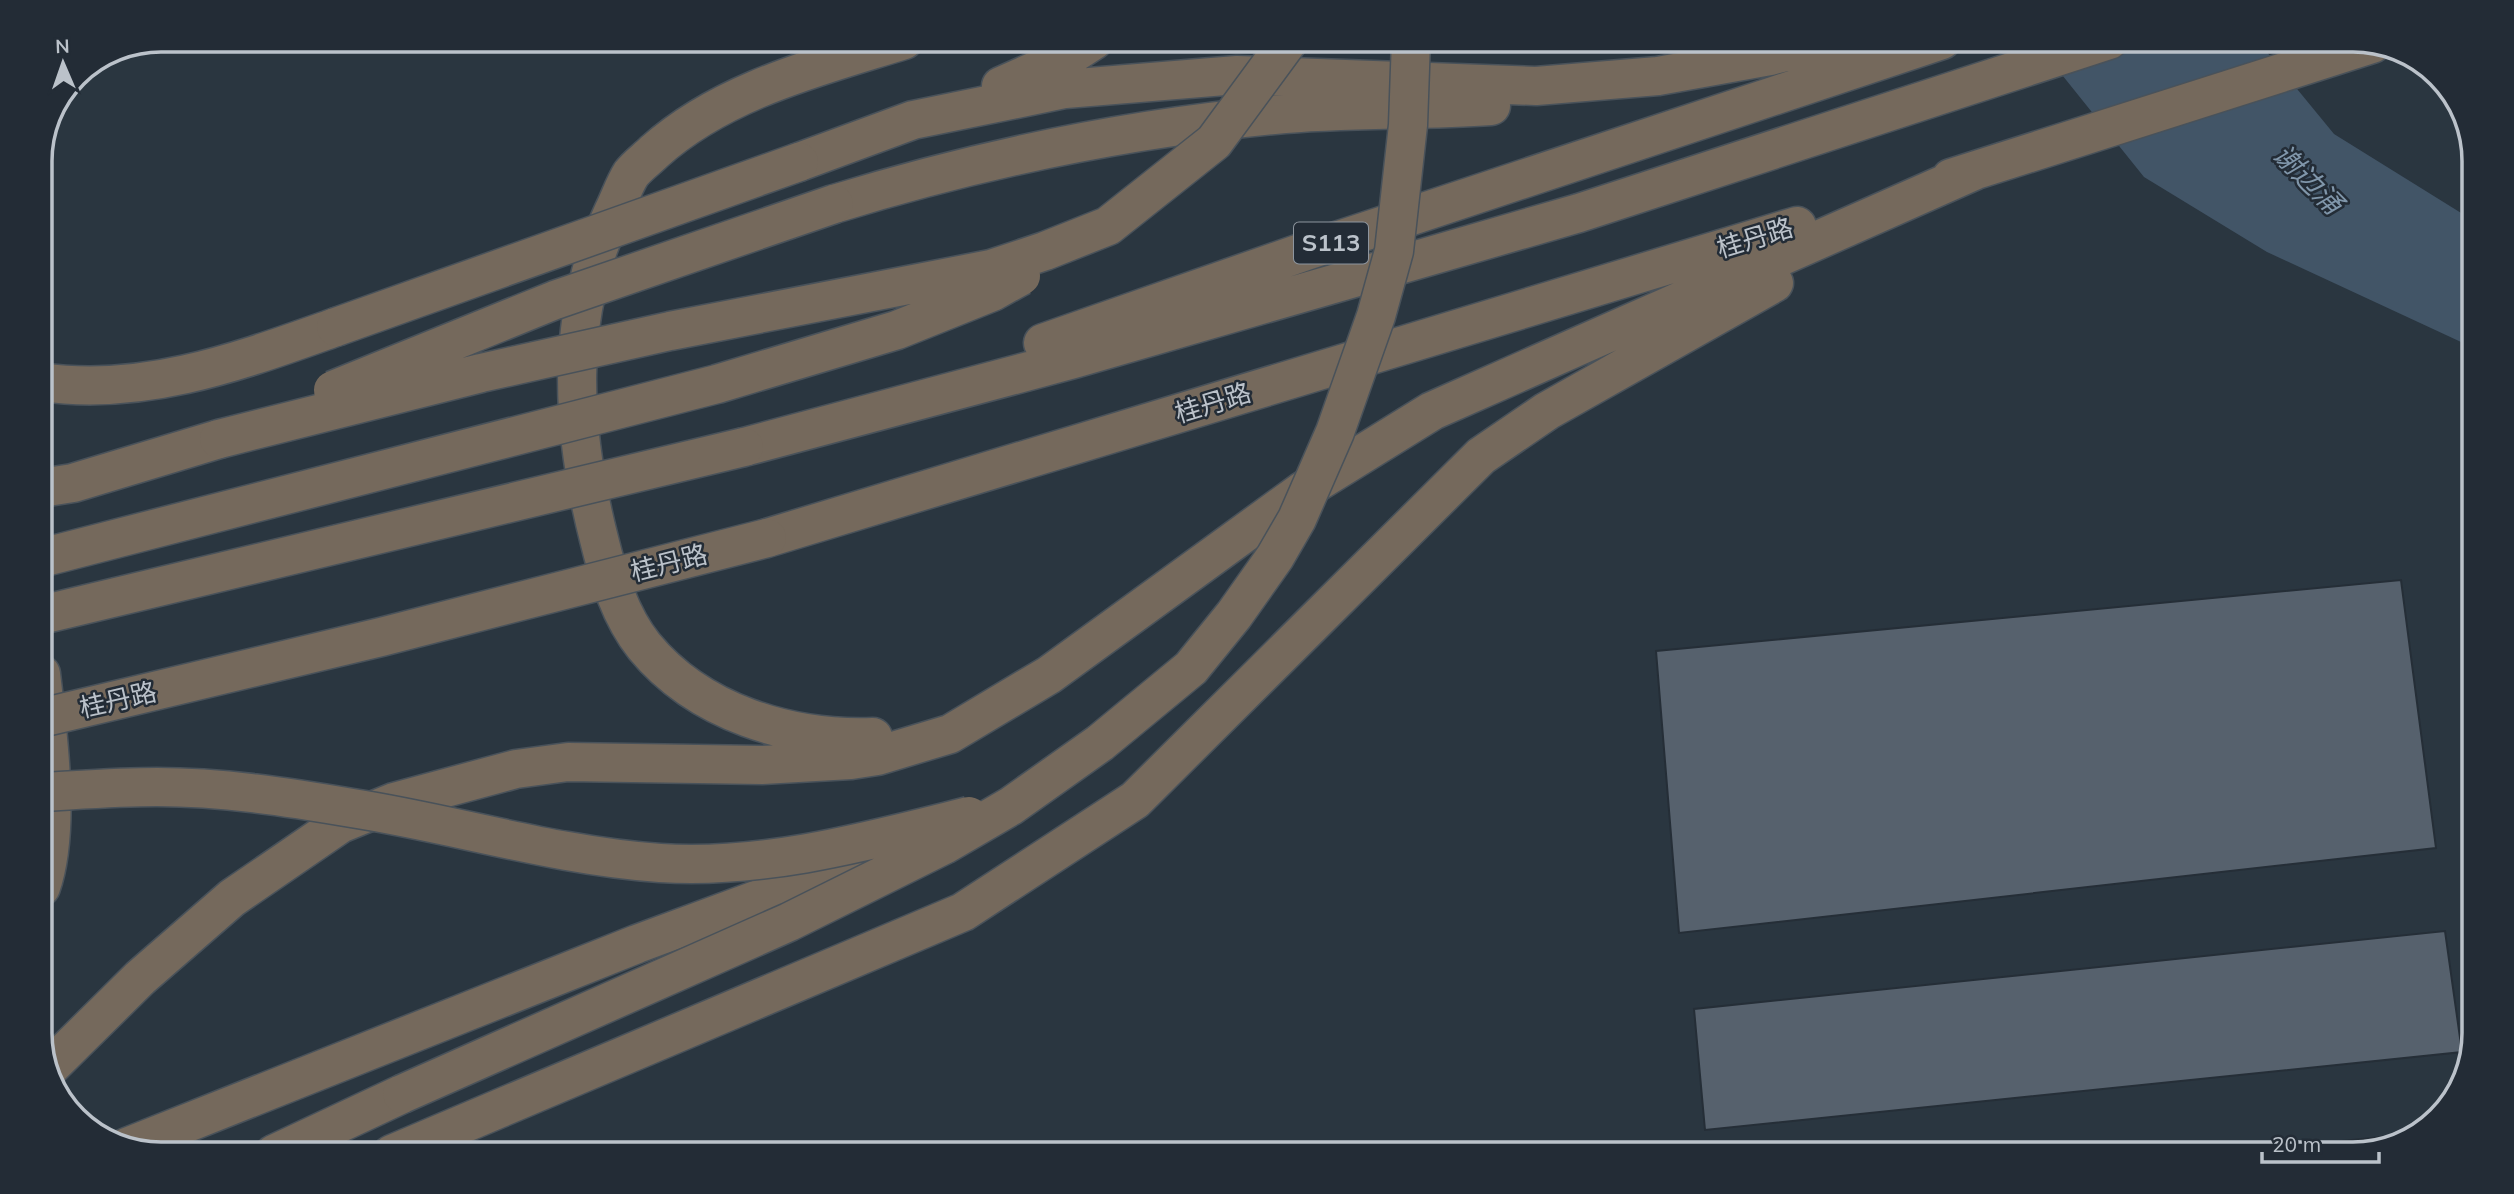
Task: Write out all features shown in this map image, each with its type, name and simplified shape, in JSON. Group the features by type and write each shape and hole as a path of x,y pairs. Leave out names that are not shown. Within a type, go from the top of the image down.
{"highway":[{"path":"866,52 778,80 724,104 678,131 632,172 595,251 583,300 575,375 581,448 593,516 610,584 644,646 690,690 748,720 834,738 950,733"},
{"path":"53,383 112,386 166,381 228,366 914,120 1076,52"},
{"path":"53,555 717,384 897,330 992,292 1108,226 1214,142 1280,52"},
{"path":"300,1142 864,887 1011,806 1100,743 1191,668 1234,615 1297,519 1335,432 1376,316 1394,251 1408,125 1411,52"},
{"path":"219,439 555,300 834,204 972,164 1154,129 1276,114 1437,110 1510,104 1579,94 1786,52"},
{"name":"S113","path":"744,447 1306,251 1908,52"},
{"path":"53,612 744,447 1074,359 1565,217 2071,52"},
{"name":"桂丹路","path":"53,715 381,637 767,538 1974,171 2347,52"},
{"path":"914,120 1065,89 1157,79 1237,75 1536,86 1658,76"},
{"path":"56,1061 140,978 232,898 290,855 340,824 394,802 516,769 568,762 823,763 877,756 950,733 1049,675 1301,492 1432,411 1974,171"},
{"path":"420,1142 963,912 1135,800 1481,456 1547,411 1629,363 1974,171"},
{"path":"53,486 73,483 219,439 481,373 670,331 991,269 1108,226"},
{"path":"53,791 158,787 258,794 355,808 578,852 660,863 714,863 784,856 864,842 1011,806"},
{"path":"145,1140 650,939 1011,806"}],"water":[{"name":"谢边涌","path":"2044,52 2267,52 2334,134 2461,213 2461,342 2267,252 2144,177"}],"building":[{"path":"2401,580 2436,848 1679,933 1656,651"},
{"path":"2445,931 2461,1042 2459,1052 1705,1130 1694,1009"},
{"path":"2384,1137 2367,1141 2333,1142"}]}
